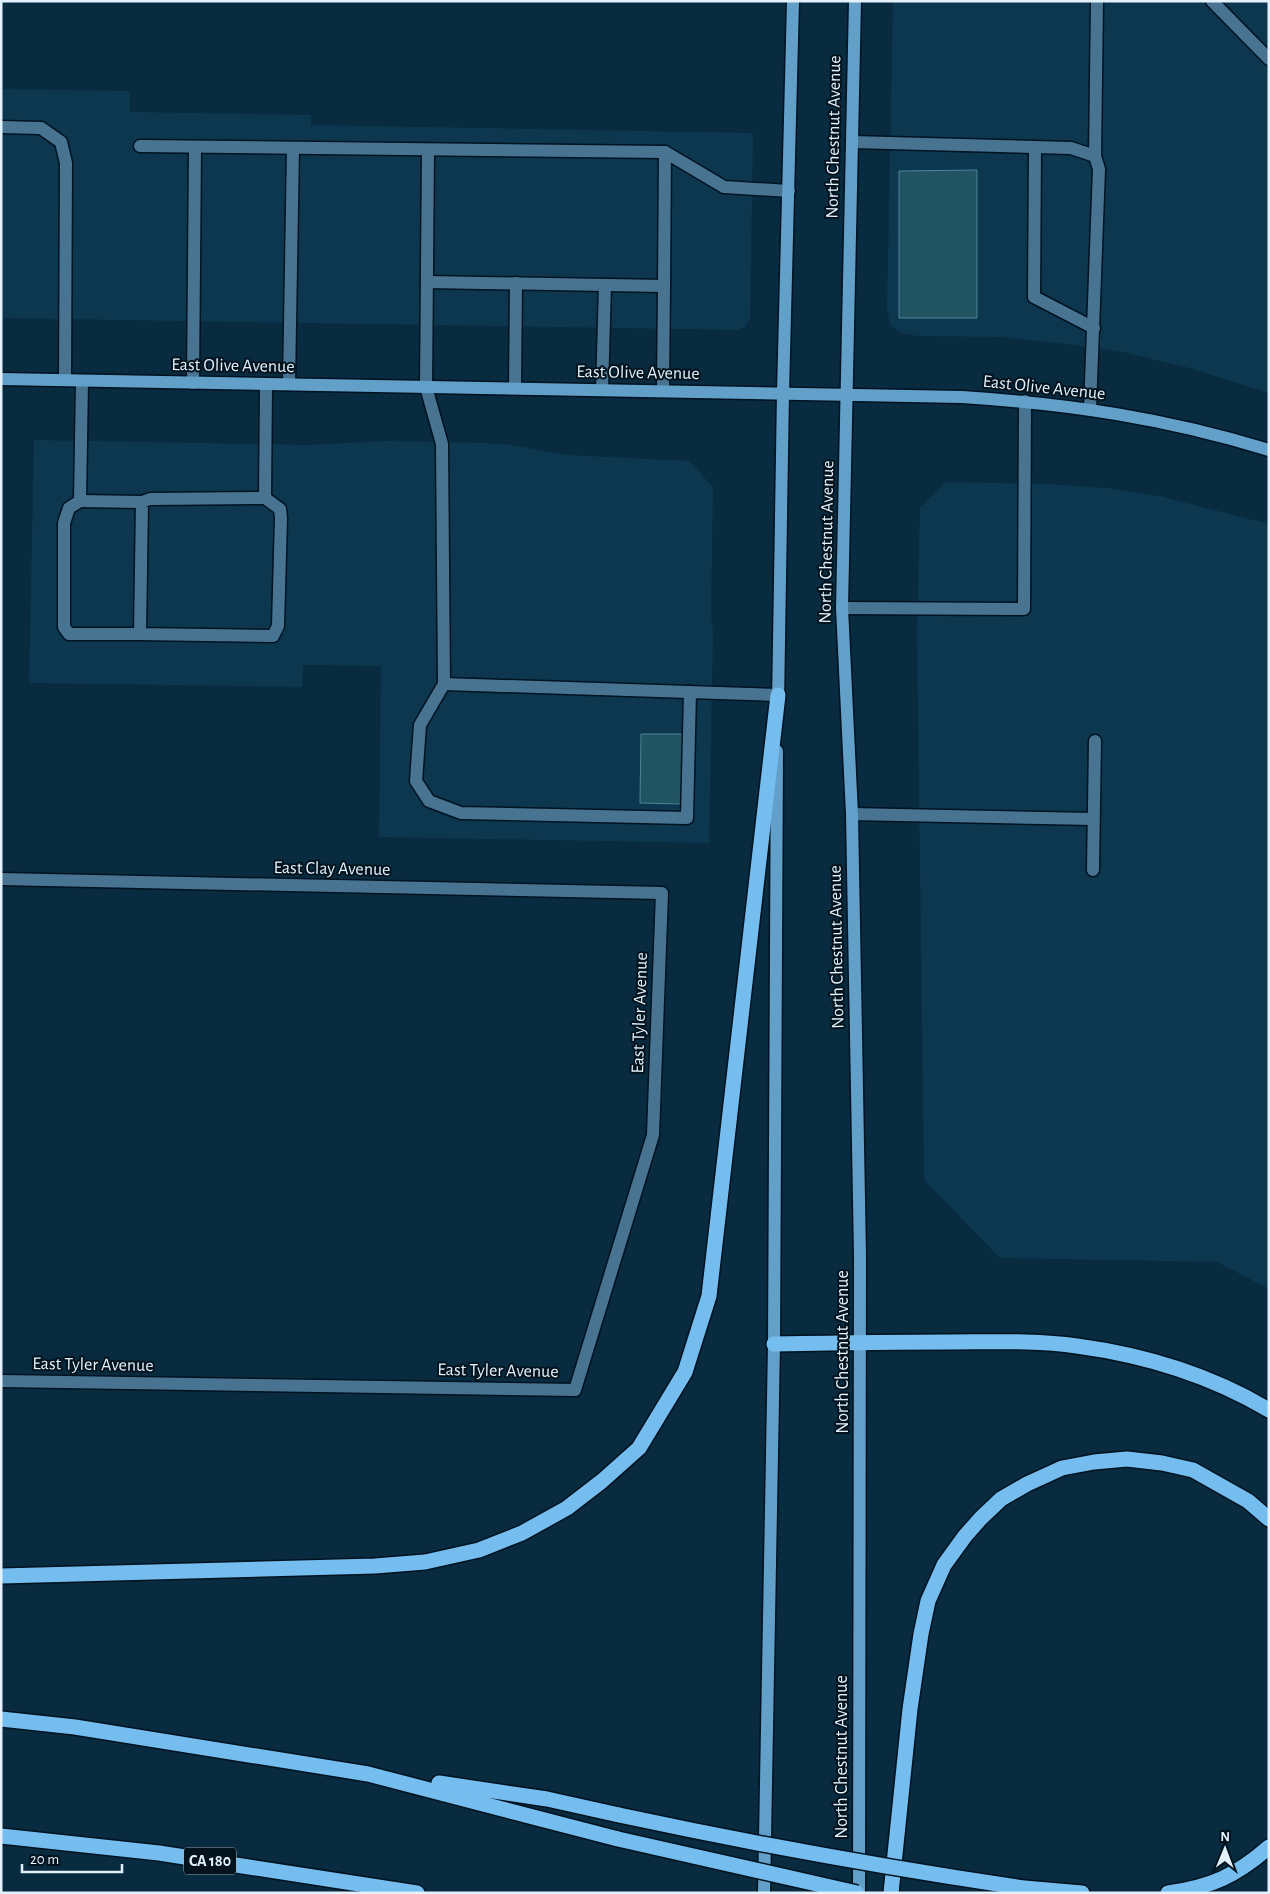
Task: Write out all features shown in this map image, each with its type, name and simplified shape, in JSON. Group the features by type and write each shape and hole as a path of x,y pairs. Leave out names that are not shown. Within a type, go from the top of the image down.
{"highway":[{"path":"1,1576 375,1566 425,1562 479,1550 522,1533 567,1508 602,1481 639,1448 684,1372 708,1296 778,695"},
{"path":"774,1344 1030,1342 1076,1345 1151,1360 1191,1372 1245,1396 1269,1410"},
{"path":"892,1893 910,1709 921,1634 928,1602 944,1565 964,1536 981,1518 1001,1499 1027,1484 1062,1468 1094,1462 1127,1459 1162,1463 1193,1470 1248,1501 1269,1519"},
{"path":"1,1719 75,1728 368,1774 547,1799 619,1816 752,1843 917,1872 1024,1888 1082,1893"},
{"path":"368,1774 618,1839 858,1893"},
{"name":"CA 180","path":"1,1836 159,1853 417,1893"},
{"path":"1168,1893 1197,1889 1226,1878 1254,1860 1269,1847"}],"main road":[{"path":"764,1893 774,1344 778,695 783,394 793,1"},
{"name":"North Chestnut Avenue","path":"855,1 842,608 852,814 861,1342 858,1893"},
{"name":"East Olive Avenue","path":"1,379 942,396 1025,401 1090,409 1163,422 1269,450"}],"street":[{"path":"1090,409 1099,169 1095,156 1098,1"},
{"path":"1212,1 1269,59"},
{"path":"1,127 41,128 61,142 66,163 64,380"},
{"path":"852,142 1072,148 1095,156"},
{"path":"140,146 665,152 724,187 789,191"},
{"path":"193,383 195,147"},
{"path":"1034,147 1034,297 1094,328"},
{"path":"290,384 293,148"},
{"path":"428,150 426,387 442,444 444,684 420,725 416,781 428,801 461,813 687,818 690,692"},
{"path":"663,391 665,152"},
{"path":"427,282 664,286"},
{"path":"515,388 516,283"},
{"path":"602,390 605,285"},
{"path":"80,501 82,381"},
{"path":"265,498 266,384"},
{"path":"842,608 1024,609 1025,401"},
{"path":"265,498 280,509 278,626 273,636 69,634 64,627 65,515 68,508 80,501 142,502 150,499 265,498"},
{"path":"140,634 142,502"},
{"path":"444,684 778,695"},
{"path":"1093,870 1095,741"},
{"path":"852,814 1093,820"},
{"name":"East Clay Avenue","path":"1,880 662,893"},
{"name":"East Tyler Avenue","path":"1,1381 575,1390 653,1135 662,893"}],"shaded area":[{"path":"893,1 1269,1 1269,393 1189,368 1123,352 1000,337 918,336 901,333 890,324 887,309"},
{"path":"1,89 130,91 130,112 311,115 311,125 753,133 750,319 745,327 737,330 1,318"},
{"path":"34,440 307,445 386,441 483,443 505,444 568,455 689,461 713,487 711,614 713,632 709,843 379,837 381,666 303,665 302,687 29,683"},
{"path":"946,482 1048,484 1107,488 1159,496 1269,524 1269,1289 1217,1262 1000,1258 924,1180 917,633 920,507"}],"building":[{"path":"977,170 977,318 899,318 899,171"},
{"path":"641,734 682,734 681,804 640,803"}]}
